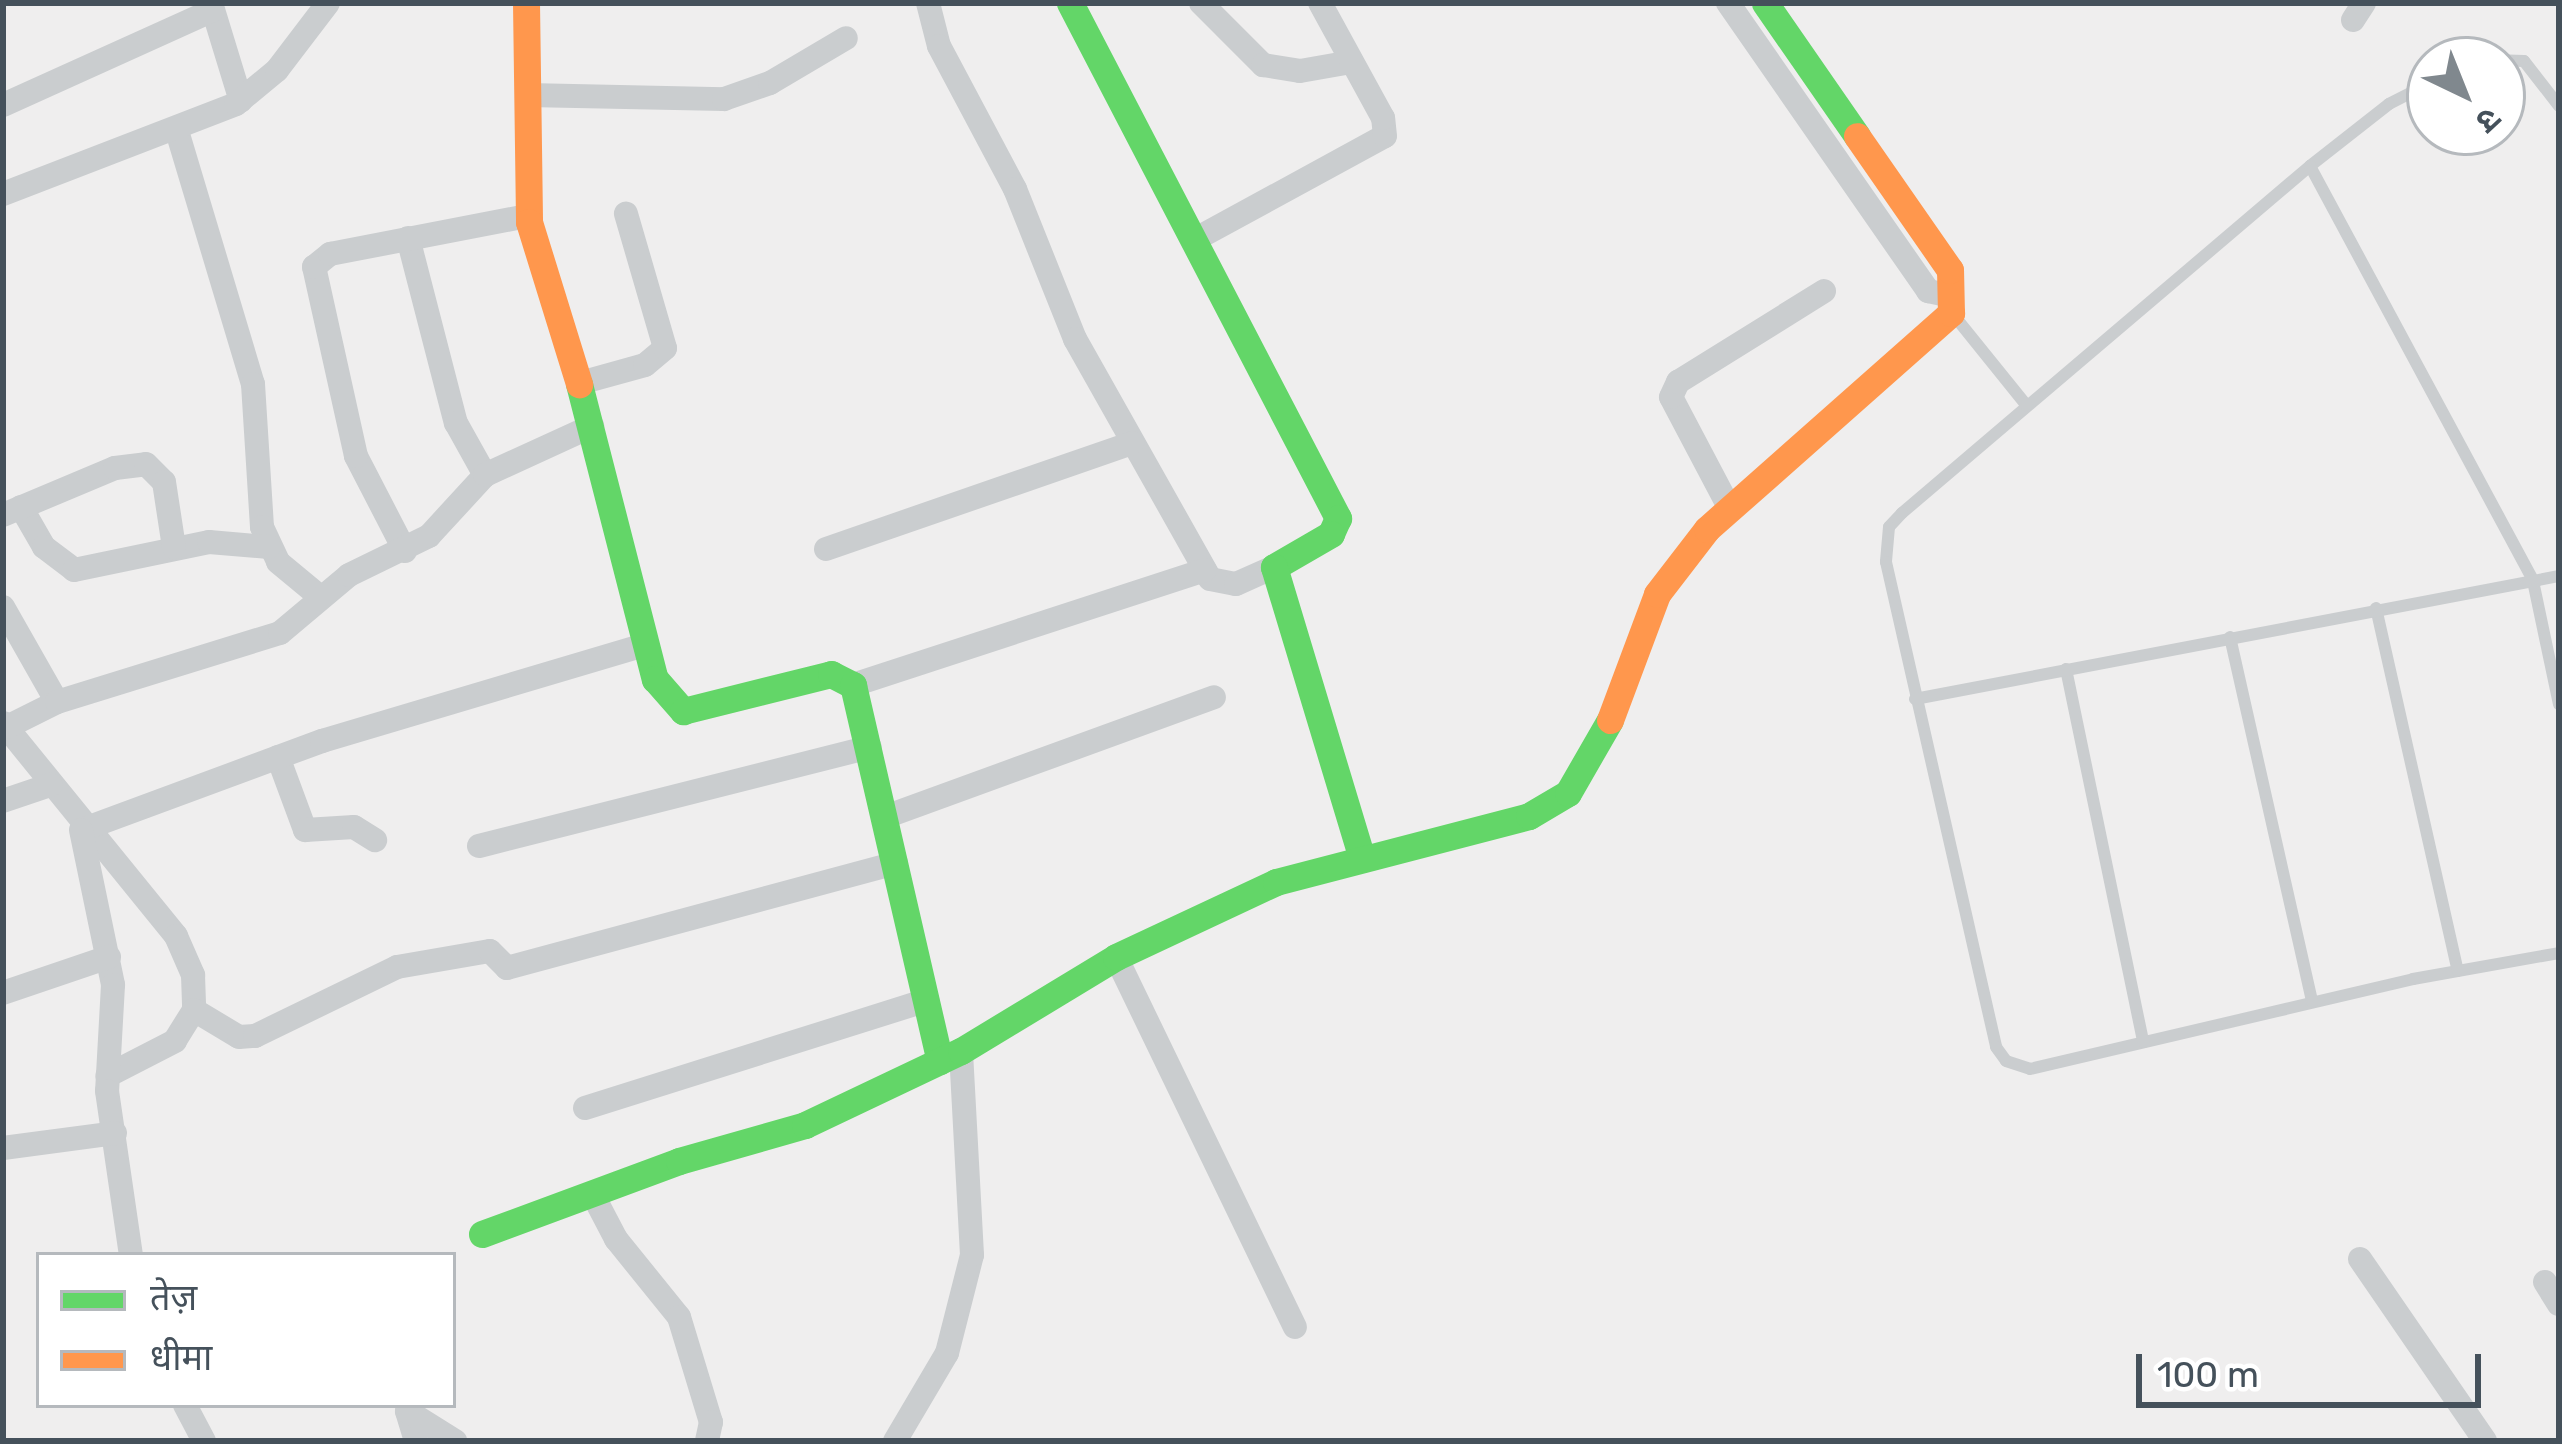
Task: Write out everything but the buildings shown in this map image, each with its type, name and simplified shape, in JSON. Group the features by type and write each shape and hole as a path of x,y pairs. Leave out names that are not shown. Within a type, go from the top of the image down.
{"street":[{"path":"3,194 177,131 241,101 278,70 328,3"},
{"path":"526,3 528,215 580,383 664,697 683,711 831,674 853,685 1205,571"},
{"path":"928,3 939,46 1016,189 1075,339 1205,571 1224,586 1274,567 1331,534 1338,518 1070,3"},
{"path":"1201,3 1263,64 1300,70 1351,62"},
{"path":"1194,240 1381,142 1383,118 1320,3"},
{"path":"1728,3 1928,291 1949,304"},
{"path":"482,1234 805,1125 950,1056 1117,957 1276,882 1529,816 1568,793 1601,744 1657,594 1729,507 1949,304 1950,270 1765,3"},
{"path":"3,105 212,6 241,101"},
{"path":"527,95 724,99 770,83 846,38"},
{"path":"177,131 254,384 269,547 319,596"},
{"path":"580,383 645,365 665,349 626,214"},
{"path":"405,551 356,456 312,278 330,254 528,215"},
{"path":"408,238 456,423 485,475"},
{"path":"1729,507 1671,397 1678,382 1824,291"},
{"path":"106,1076 160,1053 194,1010 194,975 176,936 82,826 5,725 57,702 264,640 295,623 319,596 442,526 485,475 592,426"},
{"path":"826,549 1132,443"},
{"path":"174,548 164,482 146,464 115,468 12,511 44,547 74,570 174,548 269,547"},
{"path":"1274,567 1362,860"},
{"path":"3,608 57,702"},
{"path":"82,826 278,758 647,644"},
{"path":"853,685 927,1000 950,1056 972,1255 947,1353 895,1441"},
{"path":"885,817 1214,697"},
{"path":"479,846 870,747"},
{"path":"278,758 300,826 354,827 375,840"},
{"path":"3,801 50,785"},
{"path":"82,826 110,957 106,1076 131,1252"},
{"path":"194,1010 239,1036 254,1036 398,967 490,951 507,968 896,863"},
{"path":"3,993 110,957"},
{"path":"1117,957 1295,1327"},
{"path":"585,1108 927,1000"},
{"path":"3,1148 115,1133"},
{"path":"593,1196 616,1239 679,1317 711,1422 707,1441"},
{"path":"2360,1258 2486,1441"},
{"path":"2545,1282 2559,1304"},
{"path":"187,1408 204,1441"},
{"path":"416,1441 407,1411 455,1441"}],"lane":[{"path":"2526,64 2559,106"},
{"path":"2406,95 2310,166 1889,527 1886,562 1996,1046 2006,1060 2030,1069 2312,1002 2559,953"},
{"path":"2310,166 2533,580 2559,704"},
{"path":"1949,304 2027,406"},
{"path":"1915,699 2559,576"},
{"path":"2376,608 2458,970"},
{"path":"2230,637 2312,1002"},
{"path":"2066,669 2143,1042"}],"traffic: fast":[{"path":"1070,3 1338,518 1331,534 1274,567 1362,859"},
{"path":"1765,3 1857,136"},
{"path":"579,384 655,679 683,711 831,674 853,685 940,1061"},
{"path":"482,1234 679,1161 805,1125 961,1051 1116,957 1276,882 1529,816 1568,793 1610,720"}],"traffic: slow":[{"path":"526,3 529,222 579,384"},
{"path":"1610,720 1657,594 1707,529 1951,313 1950,270 1857,136"}]}
